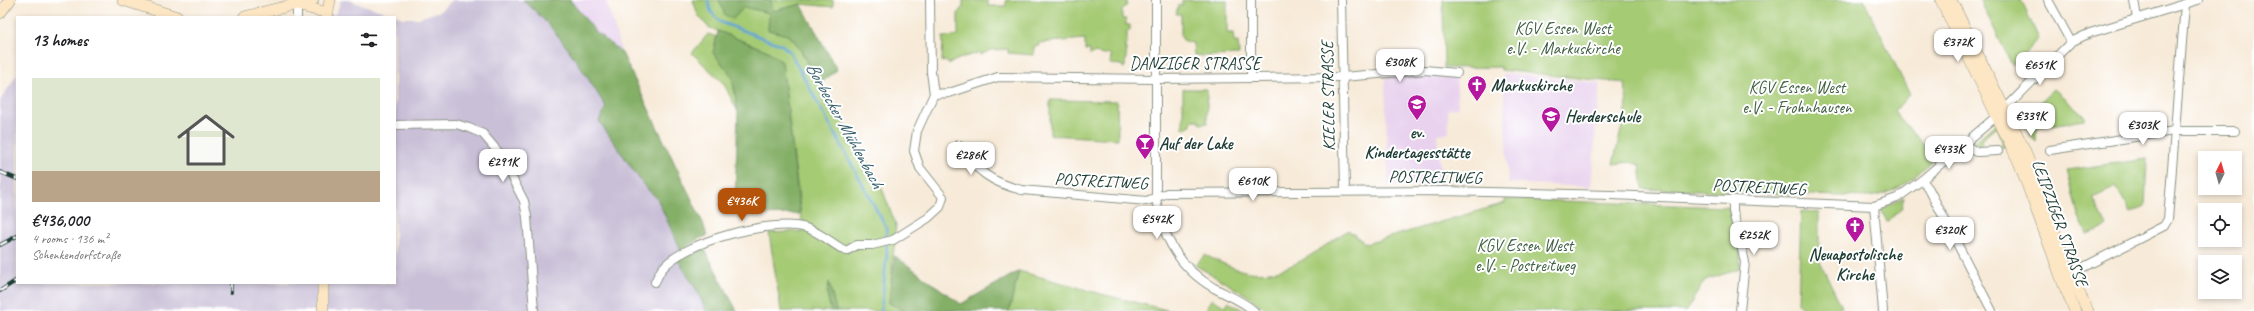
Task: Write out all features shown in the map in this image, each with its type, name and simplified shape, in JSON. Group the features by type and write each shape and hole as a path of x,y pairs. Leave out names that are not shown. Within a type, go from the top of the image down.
{"main road":[{"path":"0,13 10,0"},
{"path":"123,0 174,16"},
{"path":"248,16 313,0"},
{"path":"297,5 328,15 330,0"},
{"path":"1941,0 2001,112"},
{"path":"1951,0 2001,112"},
{"name":"LEIPZIGER STRASSE","path":"2001,112 2031,166 2070,274 2088,311"},
{"name":"LEIPZIGER STRASSE","path":"2001,112 2064,285 2075,311"},
{"path":"323,284 323,311"}],"street":[{"path":"655,282 663,268 682,254 703,242 758,229 781,226 805,228 822,235 846,251 857,245 882,243 893,240 928,218 943,201 943,198 920,168 914,151 916,131 934,94 931,72 930,0"},
{"path":"1156,0 1156,198 1159,214 1171,247 1187,268 1199,279 1254,311"},
{"path":"1251,0 1251,78"},
{"name":"KIELER STRASSE","path":"1341,0 1345,191"},
{"path":"2048,0 2071,42 2090,33 2198,0"},
{"path":"2134,0 2137,18"},
{"path":"2070,274 2164,226 2168,218 2184,4"},
{"path":"297,5 297,16"},
{"name":"POSTREITWEG","path":"959,145 975,167 1004,186 1022,190 1148,202 1167,193 1443,191 1874,206 1897,198 1922,180 2001,112 2071,42"},
{"name":"DANZIGER STRASSE","path":"934,94 949,93 998,77 1156,79 1251,78 1342,77 1425,70 1457,72"},
{"path":"396,124 456,124 483,134 499,153 525,206 534,311"},
{"path":"2050,150 2174,131 2235,131"},
{"path":"1963,144 1977,152 1998,150"},
{"path":"1922,180 1929,189 1992,311"},
{"path":"1734,200 1733,211 1744,262 1740,311"},
{"path":"1874,206 1883,311"}],"shaded area":[{"path":"341,0 348,0 403,18 419,18 440,11 453,0 523,0 533,8 574,55 606,107 599,121 645,187 657,198 681,251 675,255 698,292 706,311 0,311 0,101 16,76 16,284 396,284 396,16 317,16 336,14"},
{"path":"570,0 606,0 622,53 596,32"},
{"name":"ev. Kindertagesstätte","path":"1425,72 1456,75 1458,108 1448,109 1449,133 1437,134 1441,184 1388,185 1385,78"},
{"name":"Herderschule","path":"1503,73 1600,83 1591,187 1508,183"}],"green space":[{"path":"523,0 570,0 596,32 622,53 703,223 707,236 698,239 681,251 657,198 645,187 599,121 606,107 597,92 558,36 536,11"},
{"path":"693,0 719,0 725,15 744,7 770,13 768,30 787,35 794,40 879,181 896,225 889,303 905,311 836,311 829,283 827,293 831,311 781,311 769,233 803,231 782,62 768,51 708,27 698,15"},
{"path":"719,0 771,0 773,11 801,4 837,70 821,83 794,40 787,35 768,30 769,13 744,7 733,19 725,15"},
{"path":"771,0 833,0 833,7 801,4 773,11"},
{"path":"963,0 988,1 988,6 1006,6 1006,0 1127,0 1127,5 1122,10 1122,19 1126,19 1126,25 1130,25 1130,31 1127,31 1127,45 1125,45 1125,49 1127,49 1125,67 1123,68 1122,65 1110,64 1111,55 1107,53 1105,55 1094,53 1090,55 1090,50 1085,50 1085,39 1039,43 1040,46 1034,46 1034,55 1008,53 1008,49 991,50 980,55 980,53 963,57 948,64 946,61 942,62 943,37 958,36 958,13 963,6"},
{"path":"1182,0 1227,0 1227,33 1233,33 1234,42 1238,42 1239,55 1194,55 1193,43 1185,42 1181,37 1181,14 1176,14 1178,5 1182,5"},
{"name":"KGV Essen West e.V. - Frohnhausen","path":"1443,0 1864,0 1910,95 1894,111 1935,158 1913,178 1897,188 1889,192 1869,197 1643,189 1640,165 1630,162 1613,164 1627,105 1625,83 1501,70 1501,67 1444,68"},
{"path":"1980,0 2021,0 2039,39 2012,65"},
{"path":"718,31 768,51 782,62 800,214 753,215 750,201 735,199 738,112 732,76 713,53"},
{"path":"708,34 717,37 713,53 732,75 738,112 724,84 692,53"},
{"path":"1183,89 1207,89 1207,123 1200,124 1199,120 1192,120 1191,125 1183,129"},
{"path":"2054,89 2085,116 2085,120 2036,127 2036,141 2030,134 2021,118 2019,108 2020,104 2029,113"},
{"path":"1050,100 1117,101 1118,139 1050,135"},
{"path":"1999,121 2008,145 2002,148 2001,144 2003,143 1996,127 1981,140 1982,142 1977,146 1972,144"},
{"path":"2147,159 2145,206 2131,213 2116,187 2093,198 2107,226 2087,234 2078,215 2067,170"},
{"path":"1904,197 1901,209 1887,222 1881,209"},
{"name":"KGV Essen West e.V. - Postreitweg","path":"1505,199 1728,207 1740,250 1740,269 1705,280 1686,311 1268,311 1248,296 1195,265 1205,255 1234,268 1250,272 1281,270 1308,257 1348,230 1366,244 1505,203"},
{"path":"1801,211 1819,212 1819,260 1842,307 1831,311 1804,311 1798,303"},
{"path":"704,248 737,311 706,311 698,292 678,260"},
{"path":"895,256 961,304 1019,271 1009,311 905,311 889,303"},
{"path":"1019,271 1105,295 1171,311 1009,311"},
{"path":"829,282 836,311 831,311 827,293"},
{"path":"1212,299 1226,307 1228,302 1245,311 1205,311"}],"waterway":[{"name":"Borbecker Mühlenbach","path":"708,0 711,12 720,22 782,45 790,52 886,227 887,252 881,311"}],"railway":[{"path":"0,172 16,179"},
{"path":"0,245 16,237"},
{"path":"0,291 16,281"},
{"path":"231,284 231,292"}],"place":[{"name":"Markuskirche","path":"1477,102"},
{"name":"ev. Kindertagesstätte","path":"1417,121"},
{"name":"Herderschule","path":"1551,133"},
{"name":"Auf der Lake","path":"1145,160"},
{"name":"Neuapostolische Kirche","path":"1855,243"}],"park label":[{"name":"KGV Essen West e.V. - Markuskirche","path":"1563,38"}]}
